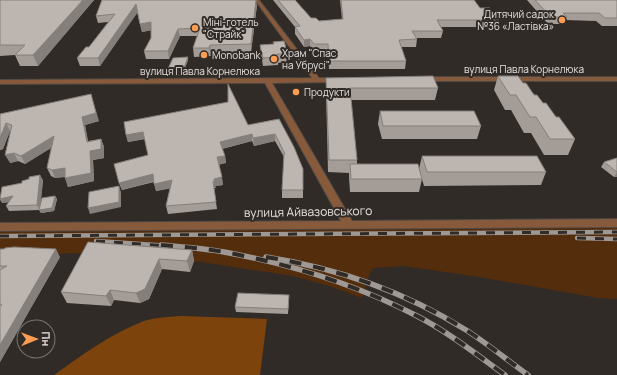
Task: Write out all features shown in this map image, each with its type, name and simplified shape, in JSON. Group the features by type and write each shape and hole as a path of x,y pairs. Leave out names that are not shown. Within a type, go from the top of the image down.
{"street":[{"path":"256,1 275,23 317,80"},
{"name":"вулиця Павла Корнелюка","path":"409,79 617,79"},
{"path":"267,80 348,224"},
{"name":"вулиця Павла Корнелюка","path":"0,82 348,80"},
{"name":"вулиця Айвазовського","path":"0,228 617,223"}],"shaded area":[{"path":"617,223 617,299 598,298 479,277 404,266 373,268 368,278 362,298 329,286 293,276 194,261 92,253 0,255 0,227"},
{"path":"181,316 267,319 260,375 54,375 98,345 132,326 144,321 162,317"}],"building":[{"path":"0,0 83,0 33,55 15,55 25,45 0,45"},
{"path":"102,0 256,0 251,44 210,45 209,48 193,48 200,28 178,29 168,51 144,51 151,38 151,22 140,24 136,4 98,58 77,58 86,47 89,47 115,14 96,16"},
{"path":"278,0 295,0 311,18 316,18 319,21 343,19 341,0 474,0 480,8 490,8 499,20 437,20 443,31 412,31 417,39 399,40 406,61 329,61 328,44 314,44 310,39 304,40 295,27 300,26"},
{"path":"535,0 617,0 617,18 605,18 599,13 563,13 567,17 551,17"},
{"path":"284,41 287,52 286,54 277,54 277,57 263,58 260,45 274,44 273,42"},
{"path":"188,57 182,73 166,73 173,58"},
{"path":"433,76 438,88 350,88 357,160 329,160 326,78"},
{"path":"498,76 518,76 523,83 526,83 534,95 537,95 543,103 546,103 556,117 559,117 575,139 550,139 536,117 530,117 516,95 510,95"},
{"path":"228,84 248,125 279,119 294,147 303,169 303,190 282,190 285,154 275,134 253,138 252,134 220,142 225,156 217,157 222,177 214,179 215,181 213,181 216,202 166,206 172,180 154,184 153,174 119,183 114,164 148,155 143,132 126,135 124,122 228,102"},
{"path":"91,94 96,113 82,117 87,142 101,139 101,149 90,151 91,173 65,178 65,168 52,170 47,168 54,136 21,156 14,153 5,155 12,125 6,123 0,138 0,114"},
{"path":"380,111 474,111 481,126 383,126"},
{"path":"422,156 537,156 546,172 427,172"},
{"path":"617,158 617,172 604,162"},
{"path":"350,164 418,164 422,179 351,179"},
{"path":"40,175 37,205 6,206 13,196 0,199 2,187 22,183 22,181 29,179 29,177"},
{"path":"119,186 119,202 88,208 89,192"},
{"path":"55,196 52,208 39,210 42,198"},
{"path":"88,242 192,250 187,261 159,259 145,289 136,293 110,290 106,296 61,292"},
{"path":"14,247 56,249 0,345 0,305 2,305 0,304 0,270 7,266 0,266 0,249"},
{"path":"238,293 289,295 288,309 235,307"}],"railway":[{"path":"0,236 617,232"},
{"path":"577,238 617,239"},
{"path":"96,241 170,246"},
{"path":"161,245 224,252 249,257 298,269 347,285 394,305 428,322 505,375"},
{"path":"266,257 319,268 370,283 395,293 443,316 466,330 528,375"}],"place":[{"name":"Дитячий садок №36 «Ластівка»","path":"562,20"},
{"name":"Міні-готель \"Страйк\"","path":"195,28"},
{"name":"Monobank","path":"204,55"},
{"name":"Храм \"Спас на Убрусі\"","path":"274,59"},
{"name":"Продукти","path":"296,92"}]}
